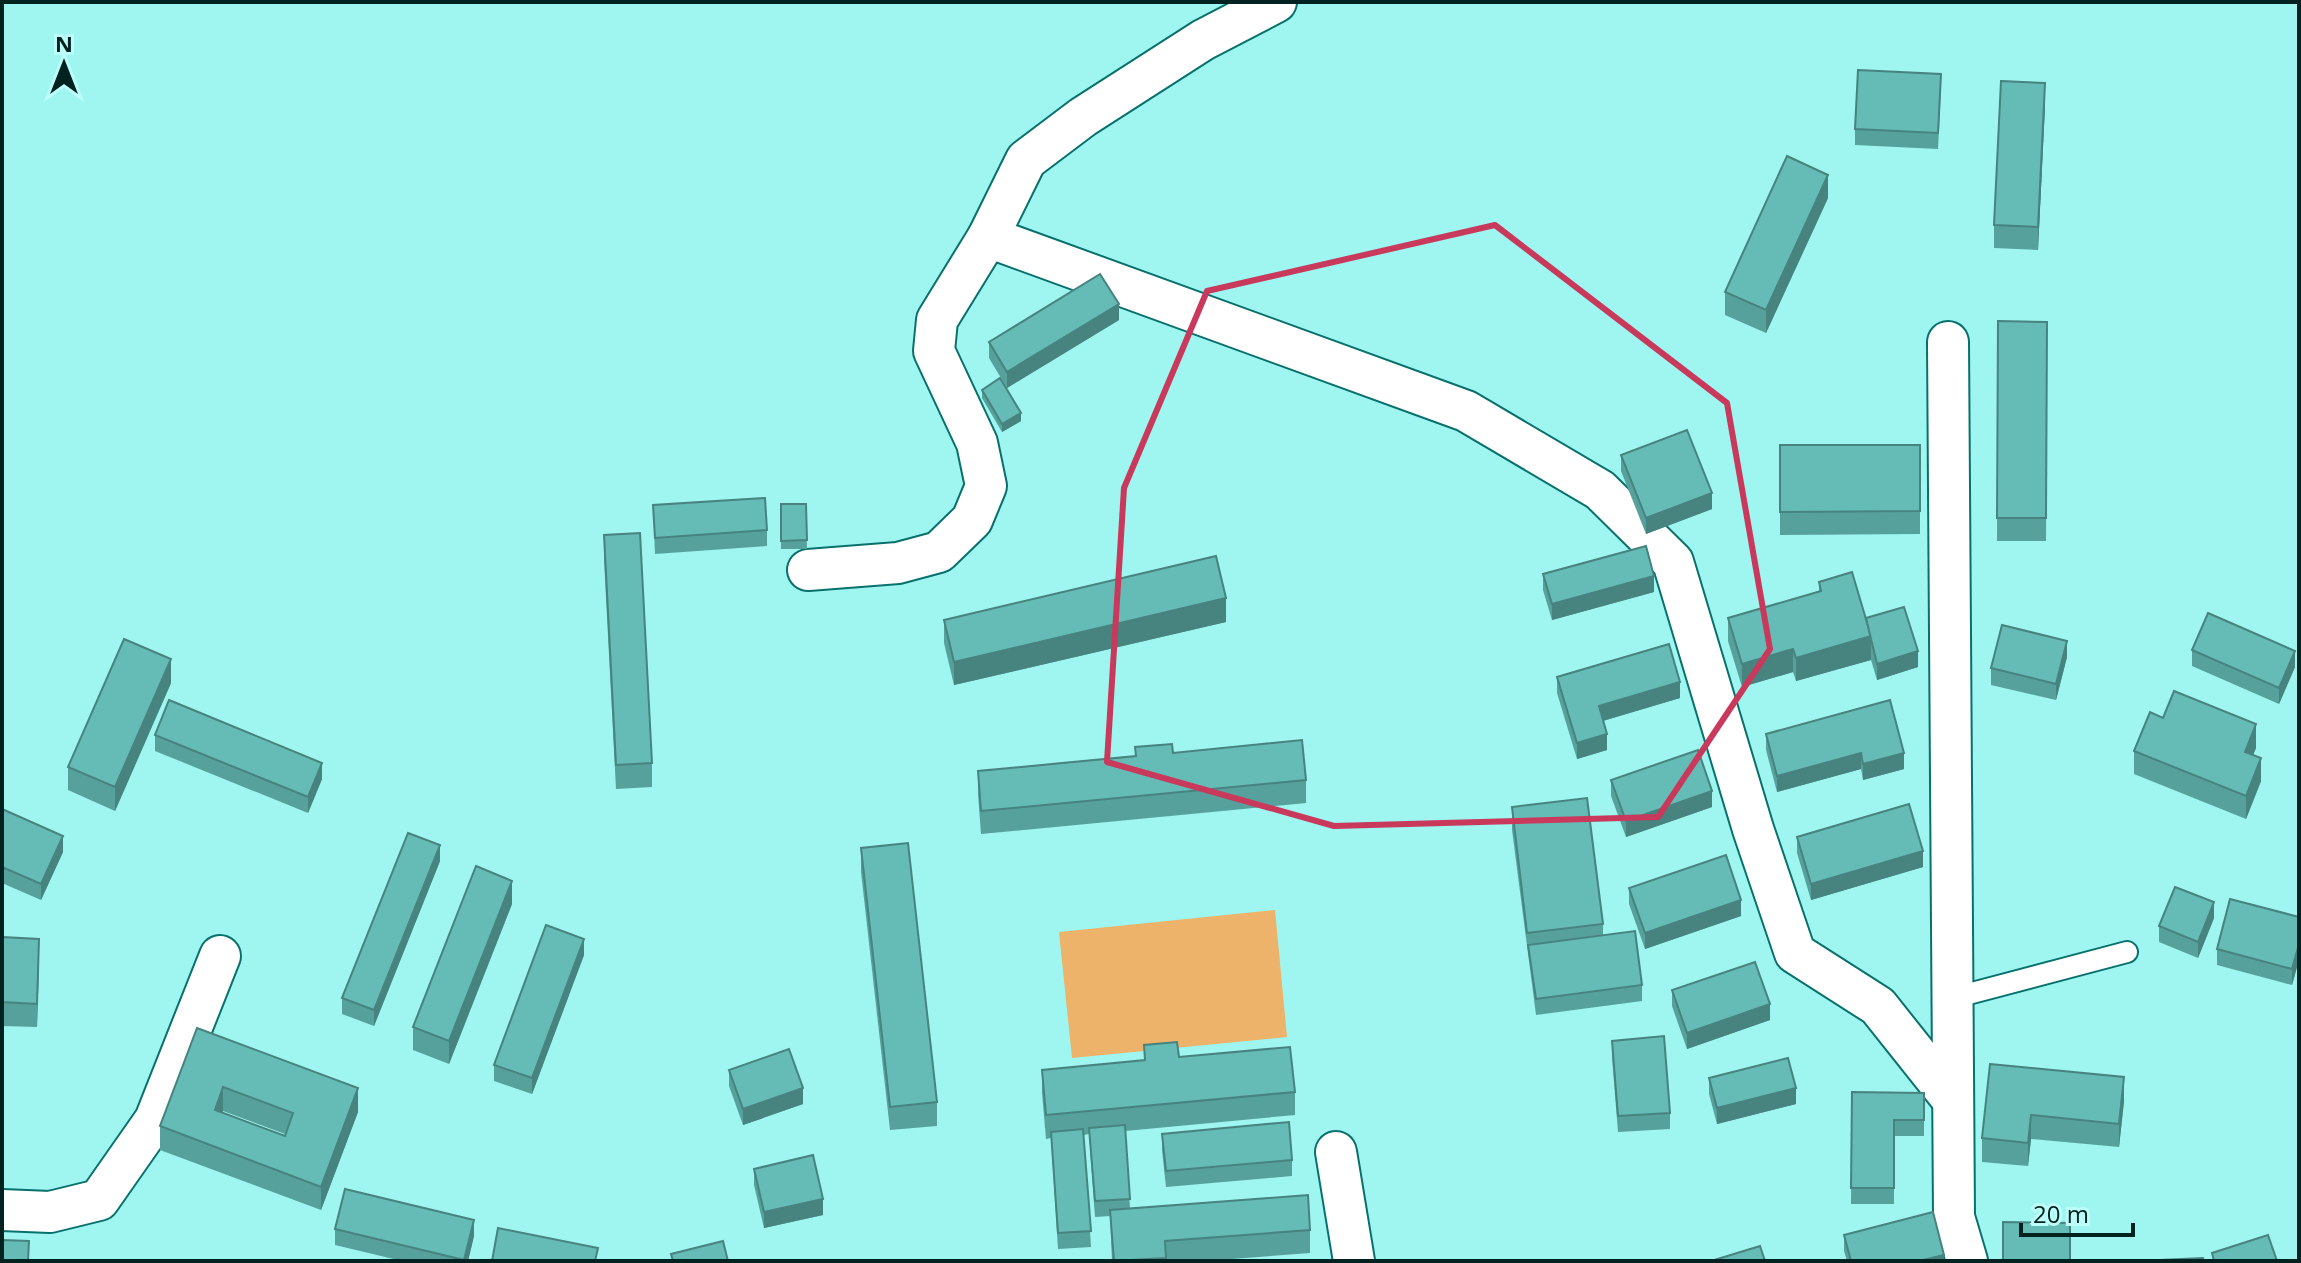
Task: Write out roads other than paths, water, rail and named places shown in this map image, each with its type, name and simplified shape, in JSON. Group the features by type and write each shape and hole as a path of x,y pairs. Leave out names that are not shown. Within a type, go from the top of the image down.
{"street":[{"path":"808,570 898,563 939,552 972,520 986,486 977,443 934,351 937,320 988,237 1026,160 1083,117 1190,48 1276,2"},
{"path":"988,237 1466,411 1600,490 1673,562 1753,829 1795,953 1878,1006 1952,1099"},
{"path":"1948,342 1954,1217 1967,1261"},
{"path":"2,1210 50,1212 99,1200 155,1120 220,956"},
{"path":"1336,1152 1354,1261"}],"lane":[{"path":"1953,998 2127,952"}]}
